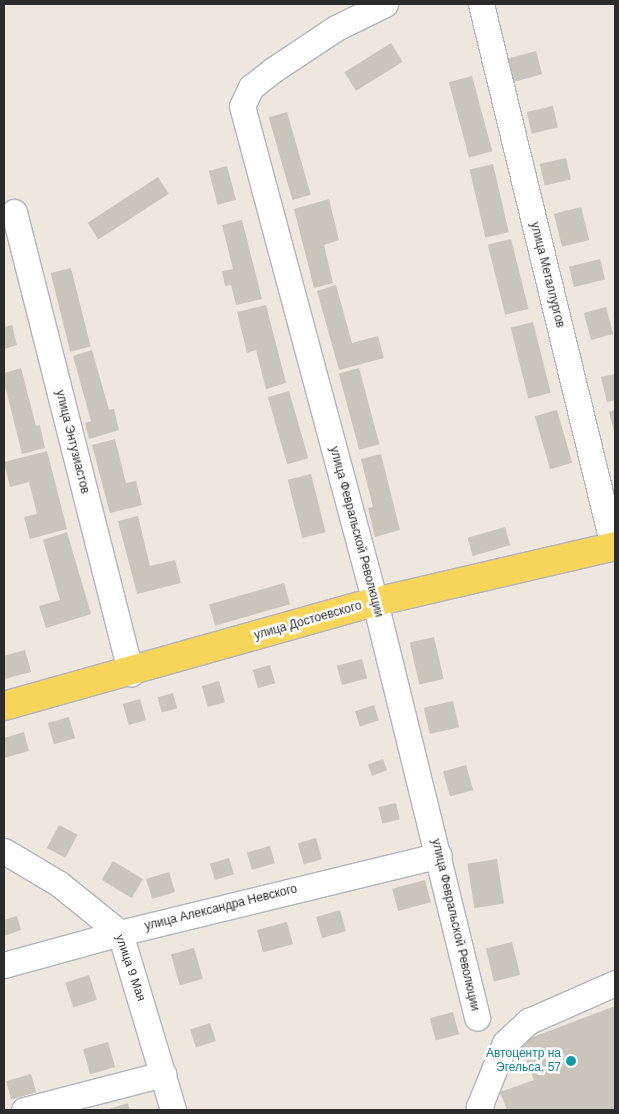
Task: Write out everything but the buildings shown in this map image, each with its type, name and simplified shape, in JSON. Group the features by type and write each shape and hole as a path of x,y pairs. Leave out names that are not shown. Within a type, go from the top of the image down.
{"main road":[{"name":"улица Достоевского","path":"4,706 131,673 375,602 614,546"}],"street":[{"name":"улица Февральской Революции","path":"385,4 336,28 273,70 251,87 242,106 375,602 439,855 477,1018"},
{"name":"улица Металлургов","path":"481,4 614,546"},
{"name":"улица Энтузиастов","path":"14,212 131,673"},
{"name":"улица 9 Мая","path":"4,851 58,883 120,933 173,1110"},
{"name":"улица Александра Невского","path":"4,964 120,933 439,855"},
{"path":"481,1110 479,1107 505,1043 529,1021 615,983"},
{"path":"24,1110 163,1074"}],"place":[{"name":"Автоцентр на Эгельса, 57","path":"571,1061"}]}
